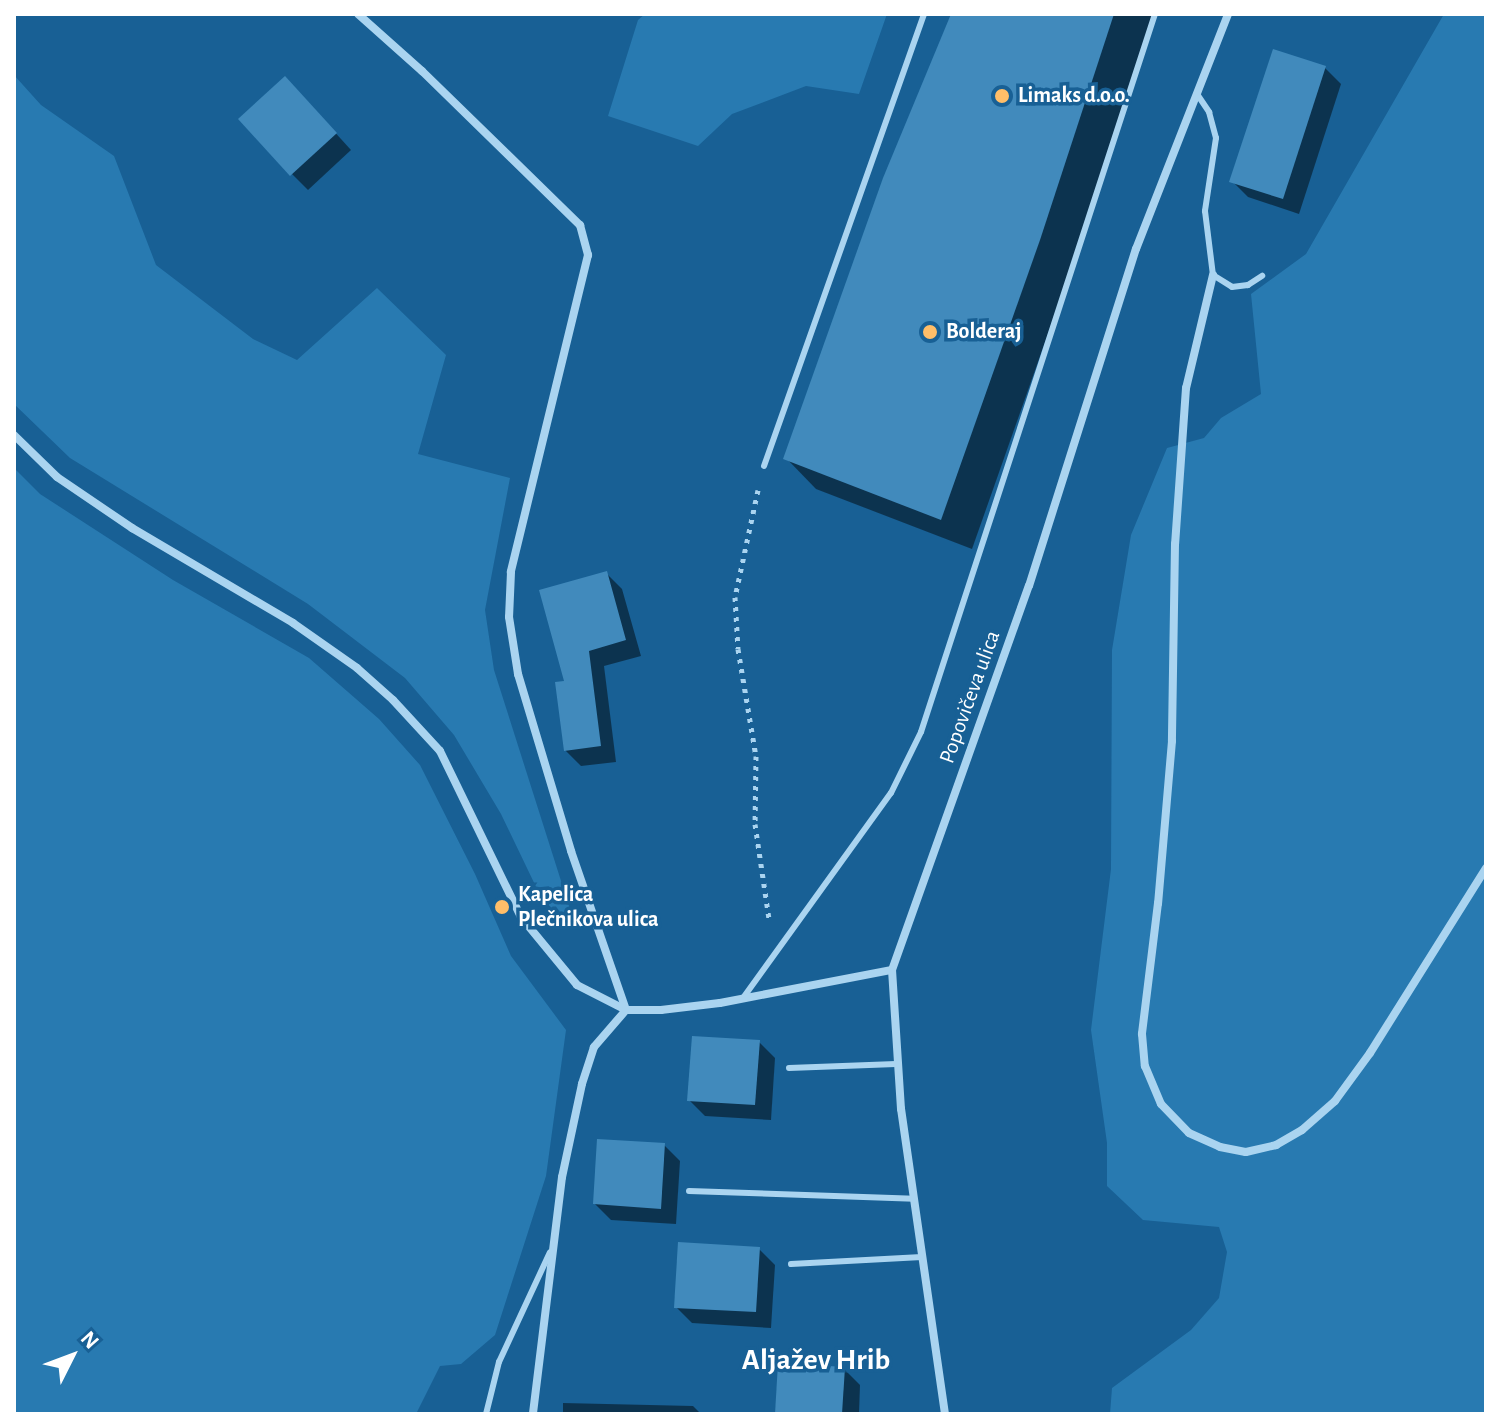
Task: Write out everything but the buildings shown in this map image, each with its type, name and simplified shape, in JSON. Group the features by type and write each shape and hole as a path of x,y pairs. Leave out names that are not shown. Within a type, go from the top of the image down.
{"street":[{"path":"358,14 422,71 580,225 588,255 511,572 509,617 518,674 566,837 626,1010"},
{"name":"Popovičeva ulica","path":"945,1414 896,1064 892,970 1029,586 1136,249 1228,14"},
{"path":"1213,275 1186,388 1175,544 1172,741 1158,903 1142,1034 1145,1066 1161,1104 1189,1133 1220,1147 1246,1152 1276,1145 1302,1130 1335,1101 1370,1053 1486,868"},
{"path":"14,435 57,477 132,528 293,623 357,668 393,700 440,751 521,917 577,985 626,1010 661,1010 892,970"},
{"path":"533,1414 562,1177 582,1084 594,1047 626,1010"}],"lane":[{"path":"764,466 924,14"},
{"path":"743,998 891,793 921,732 1155,14"},
{"path":"1197,94 1209,112 1216,138 1205,211 1213,275 1232,287 1248,285 1262,276"},
{"path":"789,1068 896,1064"},
{"path":"689,1191 914,1199"},
{"path":"486,1414 499,1362 554,1245"},
{"path":"791,1264 922,1257"}],"path":[{"path":"764,466 735,597 738,649 756,756 755,824 759,860 776,956"}],"shaded area":[{"path":"645,14 887,14 859,94 806,86 732,114 698,146 608,116 638,20"},
{"path":"1444,14 1486,14 1486,1414 1110,1414 1112,1388 1191,1330 1219,1298 1227,1252 1219,1227 1143,1220 1107,1186 1107,1143 1091,1030 1111,869 1112,650 1131,535 1167,448 1204,438 1221,418 1261,394 1251,294 1306,254"},
{"path":"14,75 41,105 114,156 156,265 253,339 297,360 377,288 446,355 418,454 510,478 485,610 494,670 576,928 564,925 538,891 501,814 454,735 405,678 308,604 70,458 14,404"},
{"path":"14,468 40,494 173,580 309,658 379,719 420,765 475,874 511,956 566,1030 546,1176 495,1335 461,1364 440,1366 416,1414 14,1414"}],"place":[{"name":"Limaks d.o.o.","path":"1002,96"},
{"name":"Bolderaj","path":"930,332"},
{"name":"Kapelica Plečnikova ulica","path":"502,907"}],"district":[{"name":"Aljažev Hrib","path":"816,1360"}]}
